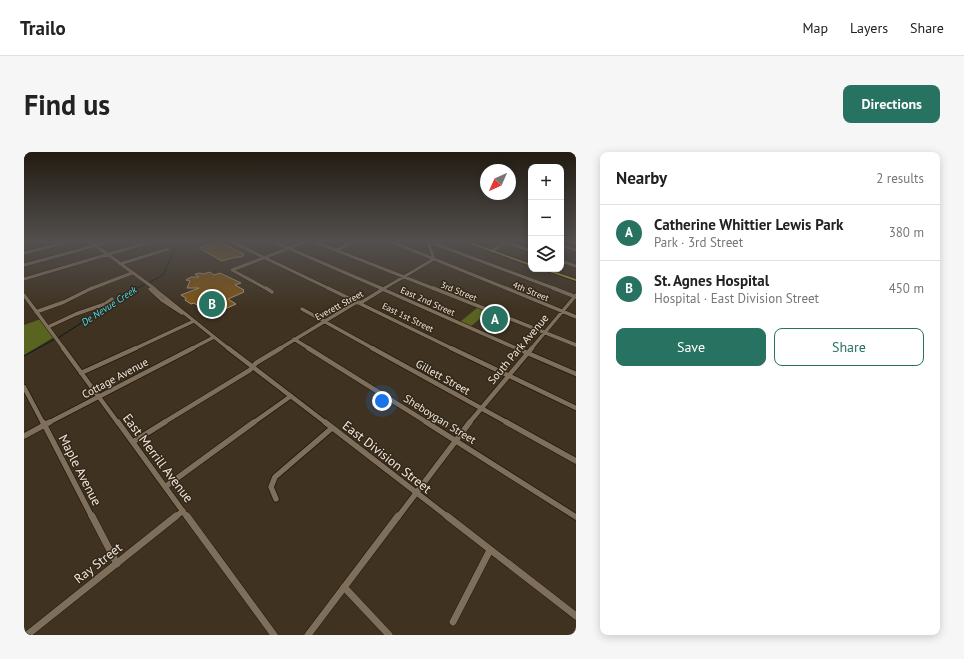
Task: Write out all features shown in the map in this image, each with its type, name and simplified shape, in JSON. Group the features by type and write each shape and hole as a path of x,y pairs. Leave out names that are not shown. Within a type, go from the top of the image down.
{"main road":[{"path":"553,272 576,280"}],"street":[{"path":"24,279 72,265"},
{"name":"East Division Street","path":"121,265 146,284 162,300 194,321 576,616"},
{"path":"245,265 232,270 272,292"},
{"name":"East 1st Street","path":"280,265 576,408"},
{"name":"East 2nd Street","path":"325,265 576,374"},
{"name":"3rd Street","path":"373,265 576,346"},
{"name":"Everett Street","path":"133,442 253,367 256,363 294,339 324,321 383,290 425,265"},
{"name":"4th Street","path":"447,265 576,317"},
{"path":"489,265 576,297"},
{"path":"36,312 64,302 97,286 132,273"},
{"name":"East Merrill Avenue","path":"24,295 274,635"},
{"name":"South Park Avenue","path":"308,635 457,442 481,408 576,297"},
{"path":"48,328 76,314 105,304 112,299"},
{"name":"Gillett Street","path":"302,309 576,461"},
{"path":"81,373 194,321"},
{"name":"Cottage Avenue","path":"24,436 214,337"},
{"name":"Sheboygan Street","path":"294,339 576,517"},
{"name":"Maple Avenue","path":"24,387 116,564"},
{"path":"165,486 291,396"},
{"path":"276,499 271,487 275,477 332,428"},
{"name":"Ray Street","path":"26,635 183,511"},
{"path":"453,622 490,550"},
{"path":"344,587 389,635"},
{"path":"24,630 26,635"}],"green space":[{"path":"477,308 510,321 502,328 481,318 471,326 460,322"},
{"path":"41,319 54,337 24,355 24,325"}],"building":[{"path":"210,272 214,275 220,273 241,283 235,285 244,290 244,292 228,299 236,304 216,313 208,307 203,309 194,303 191,304 181,295 199,288 187,288 190,281 186,280 191,277 199,277 195,274"}],"waterway":[{"name":"De Nevue Creek","path":"148,283 163,275 168,265"},
{"name":"De Nevue Creek","path":"58,338 123,296 145,284"},
{"name":"De Nevue Creek","path":"24,356 55,339"}],"place":[{"name":"St. Agnes Hospital","path":"212,304"},
{"name":"Catherine Whittier Lewis Park","path":"495,319"}]}
